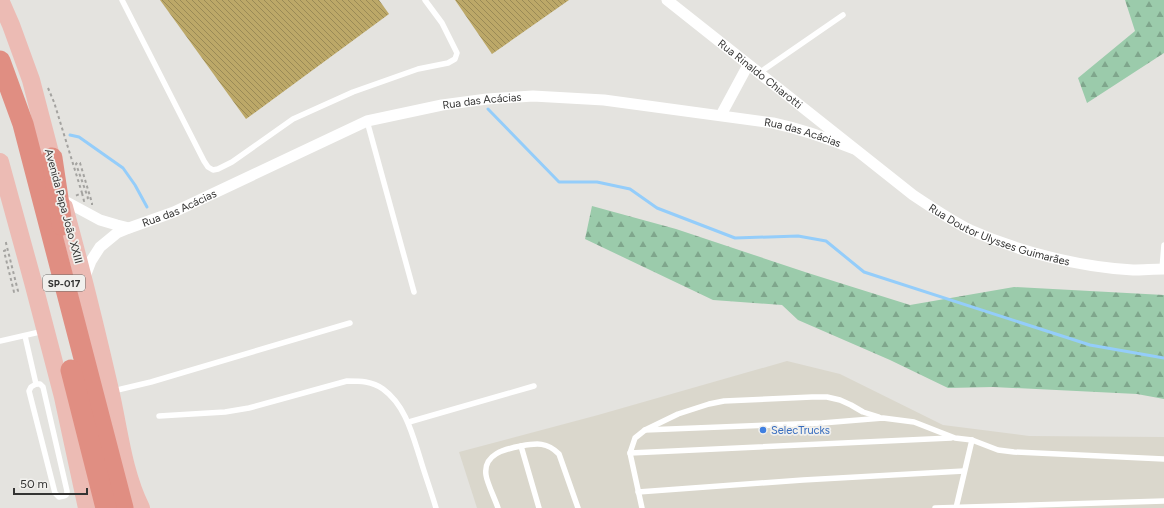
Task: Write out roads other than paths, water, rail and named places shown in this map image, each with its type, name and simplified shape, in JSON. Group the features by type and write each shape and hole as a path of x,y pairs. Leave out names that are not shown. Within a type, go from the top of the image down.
{"highway":[{"name":"Avenida Papa João XXIII","path":"0,61 23,124 123,508"},
{"name":"SP-017","path":"0,94 14,140 106,508"},
{"path":"52,158 60,211 76,292 79,340"}],"main road":[{"name":"Avenida Papa João XXIII","path":"0,0 11,25 31,80 84,279 111,392 128,474 141,508"},
{"path":"0,162 63,397 87,508"}],"street":[{"name":"Rua Rinaldo Chiarotti","path":"667,0 854,149"},
{"path":"721,116 748,65"},
{"name":"Rua das Acácias","path":"84,279 90,261 100,247 117,233 174,212 368,122 442,105 488,99 533,96 604,100 773,123 816,134 854,149"},
{"name":"Rua Doutor Ulysses Guimarães","path":"854,149 913,195 941,213 970,229 1009,246 1092,266 1134,270 1163,269"},
{"name":"Rua das Acácias","path":"63,200 100,220 130,228"}],"lane":[{"path":"122,0 204,161 208,167 213,170 232,162 293,119 353,92 418,69 448,63 455,59 457,53 442,23 425,0"},
{"path":"759,73 843,14"},
{"path":"368,122 414,292"},
{"path":"1163,269 1164,245"},
{"path":"111,392 151,382 350,323"},
{"path":"0,341 46,331"},
{"path":"25,336 36,384"},
{"path":"159,416 225,412 249,408 347,381 372,383 382,388 392,396 409,422 436,508"},
{"path":"36,384 40,384 43,387 67,491 65,496 59,497 55,493 29,391 31,387 36,384"},
{"path":"409,422 534,386"},
{"path":"642,508 630,453 635,438 645,430 678,414 709,404 724,401 782,397 827,397 852,405 863,412 883,418 914,422 955,438"},
{"path":"645,430 822,423 883,418"},
{"path":"630,453 955,438 972,440 998,450 1014,452 1164,459"},
{"path":"956,507 972,440"},
{"path":"498,508 486,475 486,464 491,457 499,452 510,448 537,444 544,444 552,447 559,454 578,508"},
{"path":"521,446 539,508"},
{"path":"638,492 803,480 964,471"},
{"path":"935,508 1164,501"}],"waterway":[{"path":"488,109 559,182 597,182 630,189 657,208 735,238 798,236 826,241 864,272 1090,345 1164,358"},
{"path":"70,135 79,137 123,168 135,185 147,207"}],"place":[{"name":"SelecTrucks","path":"763,430"}]}
